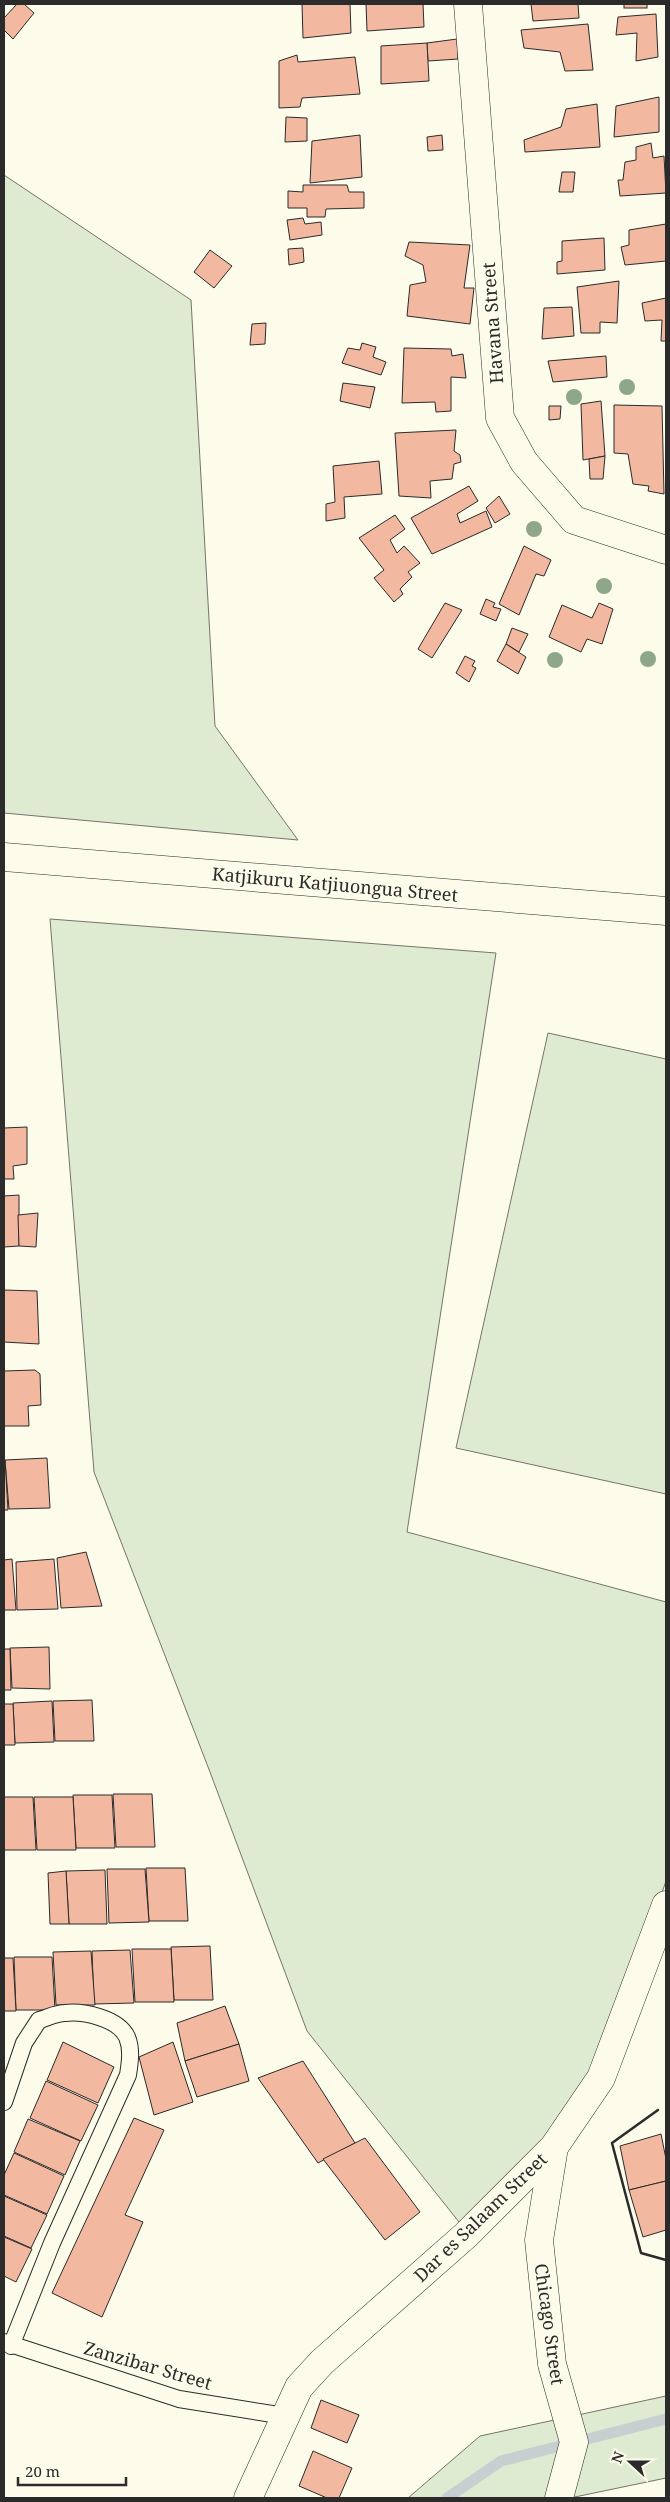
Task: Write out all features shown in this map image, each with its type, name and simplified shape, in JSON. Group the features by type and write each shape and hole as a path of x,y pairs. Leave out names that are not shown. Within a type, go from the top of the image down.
{"street":[{"name":"Havana Street","path":"468,4 500,418 524,462 574,520 666,550"},
{"name":"Katjikuru Katjiuongua Street","path":"4,857 666,911"},
{"name":"Dar es Salaam Street","path":"248,2498 299,2388 322,2362 466,2235 554,2147 601,2078 666,1905"},
{"name":"Chicago Street","path":"554,2147 539,2240 552,2364 574,2442 559,2498"}],"lane":[{"path":"4,2102 24,2043 39,2020 65,2013 93,2015 113,2024 126,2036 131,2053 128,2075 8,2344"},
{"name":"Zanzibar Street","path":"8,2344 179,2399 285,2416"}],"green space":[{"path":"4,175 191,300 215,726 298,840 4,813"},
{"path":"50,919 496,953 407,1532 666,1602 666,1881 617,2021 555,2139 463,2227 307,2031 210,1772 94,1472"},
{"path":"548,1033 666,1059 666,1494 456,1448"},
{"path":"666,2396 666,2478 570,2498 408,2498 480,2436"}],"building":[{"path":"17,4 24,4 34,13 13,39 4,30 4,18"},
{"path":"302,4 350,4 351,33 303,38"},
{"path":"366,4 423,4 424,27 367,31"},
{"path":"531,4 578,4 579,18 533,21"},
{"path":"624,4 647,4 647,8 624,8"},
{"path":"656,14 658,57 636,61 637,33 616,35 618,17"},
{"path":"588,24 593,70 565,71 560,52 524,48 521,30"},
{"path":"457,39 458,59 428,61 427,43"},
{"path":"427,43 429,81 381,84 381,46"},
{"path":"297,55 298,62 355,57 360,94 302,98 300,107 279,108 279,61"},
{"path":"659,97 659,132 614,137 616,106"},
{"path":"597,104 600,147 525,152 524,140 561,127 566,109"},
{"path":"286,117 307,118 307,141 285,142"},
{"path":"360,135 362,177 310,183 312,141"},
{"path":"442,135 443,150 428,151 427,137"},
{"path":"651,143 653,158 664,156 666,193 620,196 618,180 623,180 625,162 636,160 636,147"},
{"path":"562,172 575,172 573,192 559,192"},
{"path":"303,185 347,185 349,192 364,192 364,208 326,209 325,217 307,217 307,208 288,208 288,191 303,192"},
{"path":"303,218 305,224 321,222 322,235 290,240 287,220"},
{"path":"666,224 666,261 625,265 621,247 629,245 629,230"},
{"path":"604,238 605,270 557,274 557,262 562,261 562,241"},
{"path":"409,242 470,245 464,288 474,288 470,324 407,316 410,285 426,282 423,265 405,256"},
{"path":"303,248 304,262 289,265 288,249"},
{"path":"210,250 232,266 214,288 194,272"},
{"path":"619,281 617,323 600,322 600,333 581,333 577,287"},
{"path":"666,298 666,341 661,341 662,320 645,321 642,303"},
{"path":"572,307 574,336 542,339 544,308"},
{"path":"266,323 265,344 250,345 252,324"},
{"path":"362,343 376,347 373,357 386,362 381,375 342,363 348,348 360,350"},
{"path":"404,348 451,349 452,356 463,354 466,378 451,377 451,411 436,412 435,402 402,403"},
{"path":"606,356 607,377 553,382 548,361"},
{"path":"343,383 375,387 370,408 340,401"},
{"path":"601,401 605,456 583,460 581,404"},
{"path":"614,405 662,406 664,494 648,491 649,486 633,484 628,454 614,453"},
{"path":"549,406 561,406 560,419 549,420"},
{"path":"456,430 454,451 460,455 461,462 454,464 452,479 430,481 431,498 399,496 395,433"},
{"path":"605,456 603,479 590,479 589,459"},
{"path":"379,461 382,494 344,497 345,518 326,521 326,504 335,502 333,466"},
{"path":"469,486 478,501 457,514 460,523 486,511 492,527 432,554 411,518"},
{"path":"499,496 510,514 495,523 486,508"},
{"path":"395,515 405,529 390,540 397,553 404,546 420,563 408,572 412,577 400,589 403,594 394,602 374,578 384,570 359,538"},
{"path":"524,546 551,560 544,576 536,574 519,615 499,604"},
{"path":"486,599 495,603 493,607 501,609 496,621 480,614"},
{"path":"445,603 462,610 432,658 418,649"},
{"path":"599,603 613,609 602,644 587,639 581,652 549,637 562,605 592,618"},
{"path":"512,628 528,634 519,652 506,644"},
{"path":"506,644 526,657 518,674 497,661"},
{"path":"465,656 475,661 472,666 476,668 469,682 456,673"},
{"path":"27,1127 27,1164 13,1166 14,1179 4,1179 4,1128"},
{"path":"19,1195 19,1246 4,1247 4,1196"},
{"path":"38,1213 36,1247 19,1246 18,1215"},
{"path":"4,1290 37,1291 39,1344 4,1342"},
{"path":"35,1370 40,1374 41,1405 28,1406 29,1426 4,1426 4,1371"},
{"path":"47,1458 50,1508 9,1509 5,1460"},
{"path":"5,1460 8,1510 4,1510"},
{"path":"86,1552 102,1606 61,1608 57,1558"},
{"path":"12,1559 16,1610 4,1610 4,1560"},
{"path":"54,1559 58,1609 17,1610 16,1562"},
{"path":"49,1647 50,1689 12,1688 10,1648"},
{"path":"4,1649 10,1649 11,1690 4,1690"},
{"path":"92,1700 94,1741 55,1741 53,1701"},
{"path":"52,1701 54,1742 15,1743 13,1703"},
{"path":"4,1704 13,1704 15,1745 4,1745"},
{"path":"113,1794 152,1794 155,1847 116,1847"},
{"path":"73,1795 112,1795 115,1848 76,1848"},
{"path":"4,1797 33,1797 36,1850 4,1850"},
{"path":"34,1797 73,1797 76,1850 37,1850"},
{"path":"146,1868 185,1868 188,1921 149,1921"},
{"path":"107,1869 145,1869 149,1922 109,1923"},
{"path":"105,1870 107,1924 69,1924 66,1871"},
{"path":"66,1871 69,1924 50,1924 48,1873"},
{"path":"210,1946 213,2000 174,2000 171,1947"},
{"path":"132,1949 171,1949 174,2002 135,2002"},
{"path":"130,1950 134,2003 94,2004 92,1951"},
{"path":"91,1951 95,2005 56,2005 53,1952"},
{"path":"14,1957 52,1957 55,2010 16,2010"},
{"path":"4,1958 13,1958 16,2011 4,2011"},
{"path":"225,2006 239,2044 185,2061 177,2023"},
{"path":"63,2042 114,2067 98,2103 47,2080"},
{"path":"173,2042 193,2102 154,2115 139,2057"},
{"path":"239,2044 249,2081 197,2097 185,2061"},
{"path":"303,2061 355,2143 318,2163 258,2078"},
{"path":"46,2081 98,2105 81,2141 30,2118"},
{"path":"134,2118 164,2130 125,2215 143,2222 102,2317 52,2293"},
{"path":"28,2119 80,2141 65,2175 14,2152"},
{"path":"661,2134 666,2159 666,2181 629,2190 620,2146"},
{"path":"365,2138 420,2212 385,2240 323,2159"},
{"path":"14,2153 64,2176 47,2214 4,2195 4,2175"},
{"path":"666,2181 666,2230 643,2237 629,2190"},
{"path":"4,2196 47,2215 31,2248 4,2236"},
{"path":"4,2237 32,2249 16,2282 4,2276"},
{"path":"321,2400 359,2415 347,2443 311,2428"},
{"path":"313,2451 352,2468 339,2498 327,2498 299,2486"}],"waterway":[{"path":"447,2498 501,2461 666,2419"}],"wall":[{"path":"658,2110 612,2143 641,2253 666,2260"}]}
